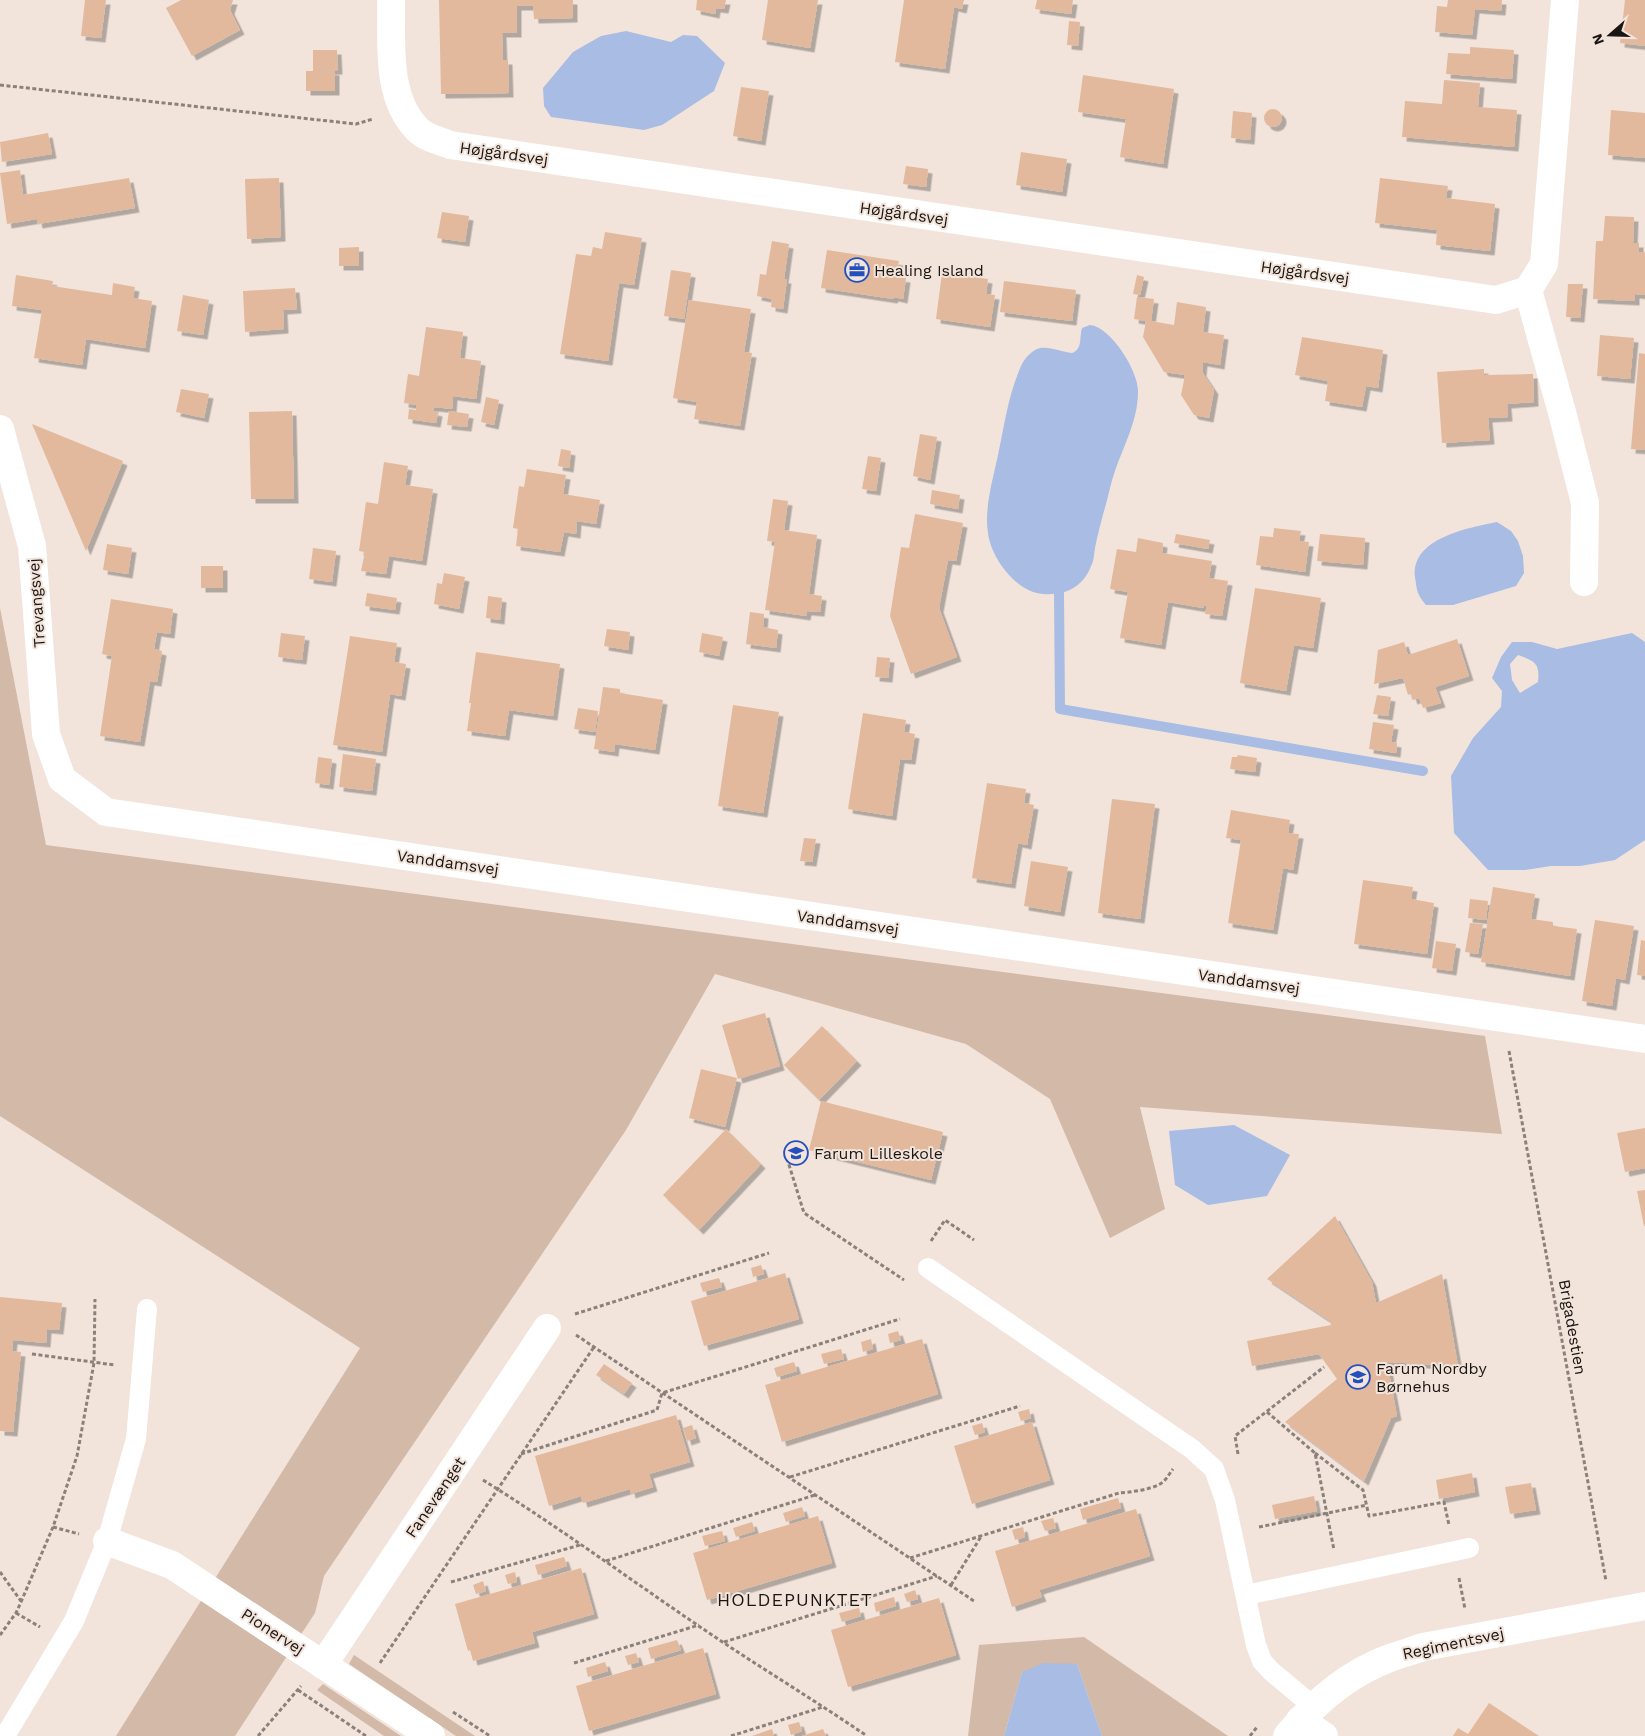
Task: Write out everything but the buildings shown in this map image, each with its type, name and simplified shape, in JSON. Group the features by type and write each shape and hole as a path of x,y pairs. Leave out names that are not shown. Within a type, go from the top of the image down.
{"street":[{"name":"Højgårdsvej","path":"391,0 393,79 403,110 420,132 450,146 1496,300 1528,290"},
{"path":"1565,0 1544,264 1528,290 1585,503 1584,582"},
{"name":"Trevangsvej","path":"0,429 32,546 46,734 62,779"},
{"name":"Vanddamsvej","path":"62,779 106,812 1645,1039"},
{"name":"Fanevænget","path":"323,1664 551,1324"},
{"name":"Pionervej","path":"107,1541 172,1565 430,1736"},
{"name":"Regimentsvej","path":"1300,1721 1326,1695 1356,1674 1388,1658 1423,1647 1645,1606"},
{"path":"1300,1721 1324,1736"}],"lane":[{"path":"928,1268 1192,1449 1214,1469 1225,1500 1256,1645 1262,1661 1271,1671 1300,1721"},
{"path":"5,1736 74,1621 107,1541 136,1438 147,1309"},
{"path":"1246,1595 1461,1549"}],"path":[{"path":"0,85 356,124 403,110"},
{"name":"Brigadestien","path":"1503,1018 1603,1564 1610,1612"},
{"path":"785,1152 804,1213 904,1281"},
{"path":"551,1324 769,1253"},
{"path":"0,1636 16,1613 21,1602 53,1527 77,1456 94,1363 95,1299"},
{"path":"662,1393 900,1318"},
{"path":"551,1324 594,1347 974,1601"},
{"path":"380,1663 594,1347"},
{"path":"32,1354 94,1363 142,1366"},
{"path":"1238,1455 1235,1436 1324,1367"},
{"path":"521,1454 657,1410 662,1393"},
{"path":"790,1478 1020,1406"},
{"path":"1267,1412 1315,1453 1363,1490 1369,1516 1444,1502 1461,1549 1465,1609"},
{"path":"1315,1453 1338,1575"},
{"path":"458,1464 867,1736"},
{"path":"910,1558 1119,1493 1134,1492 1160,1484 1177,1464"},
{"path":"606,1561 815,1495"},
{"path":"1254,1528 1366,1505"},
{"path":"951,1585 982,1535"},
{"path":"451,1582 581,1545"},
{"path":"0,1572 21,1602"},
{"path":"723,1642 938,1576"},
{"path":"574,1663 699,1625"},
{"path":"258,1736 323,1664"},
{"path":"298,1690 366,1736"},
{"path":"731,1736 824,1707"}],"shaded area":[{"path":"0,608 46,845 1485,1036 1502,1134 1140,1107 1165,1209 1110,1238 1050,1099 966,1044 715,974 626,1130 324,1576 315,1613 235,1736 116,1736 360,1348 0,1116"},
{"path":"1084,1637 1228,1736 1102,1736 1077,1664 1022,1672 1004,1736 968,1736 979,1645"},
{"path":"354,1655 475,1736 456,1736 349,1664"},
{"path":"323,1684 401,1736 384,1736 317,1690"}],"water":[{"path":"626,31 671,42 683,35 697,36 725,63 714,91 662,125 644,130 551,117 544,106 543,88 573,52 601,36"},
{"path":"1090,325 1098,328 1115,342 1129,363 1137,383 1136,412 1112,479 1093,560 1087,575 1073,588 1053,594 1043,594 1023,587 1006,572 994,553 990,543 987,524 990,494 1009,402 1023,362 1039,348 1072,353 1078,349 1082,328"},
{"path":"1497,522 1511,531 1518,541 1523,556 1524,573 1516,586 1453,605 1426,605 1418,592 1415,577 1416,564 1422,553 1444,537"},
{"path":"1632,633 1645,642 1645,840 1615,860 1580,866 1551,866 1525,870 1488,870 1454,833 1451,776 1473,738 1501,707 1502,691 1492,678 1501,657 1512,642 1532,642 1557,649","holes":["1518,655 1532,661 1538,671 1538,682 1520,693 1512,680 1510,664"]},
{"path":"1234,1125 1290,1155 1267,1196 1208,1205 1175,1185 1169,1131"},
{"path":"1044,1663 1077,1664 1102,1736 1004,1736 1022,1672"}],"waterway":[{"path":"1059,593 1060,709 1423,771"}],"place":[{"name":"Healing Island","path":"857,270"},
{"name":"Farum Lilleskole","path":"796,1153"},
{"name":"Farum Nordby Børnehus","path":"1358,1377"}],"district":[{"name":"HOLDEPUNKTET","path":"795,1600"}]}
